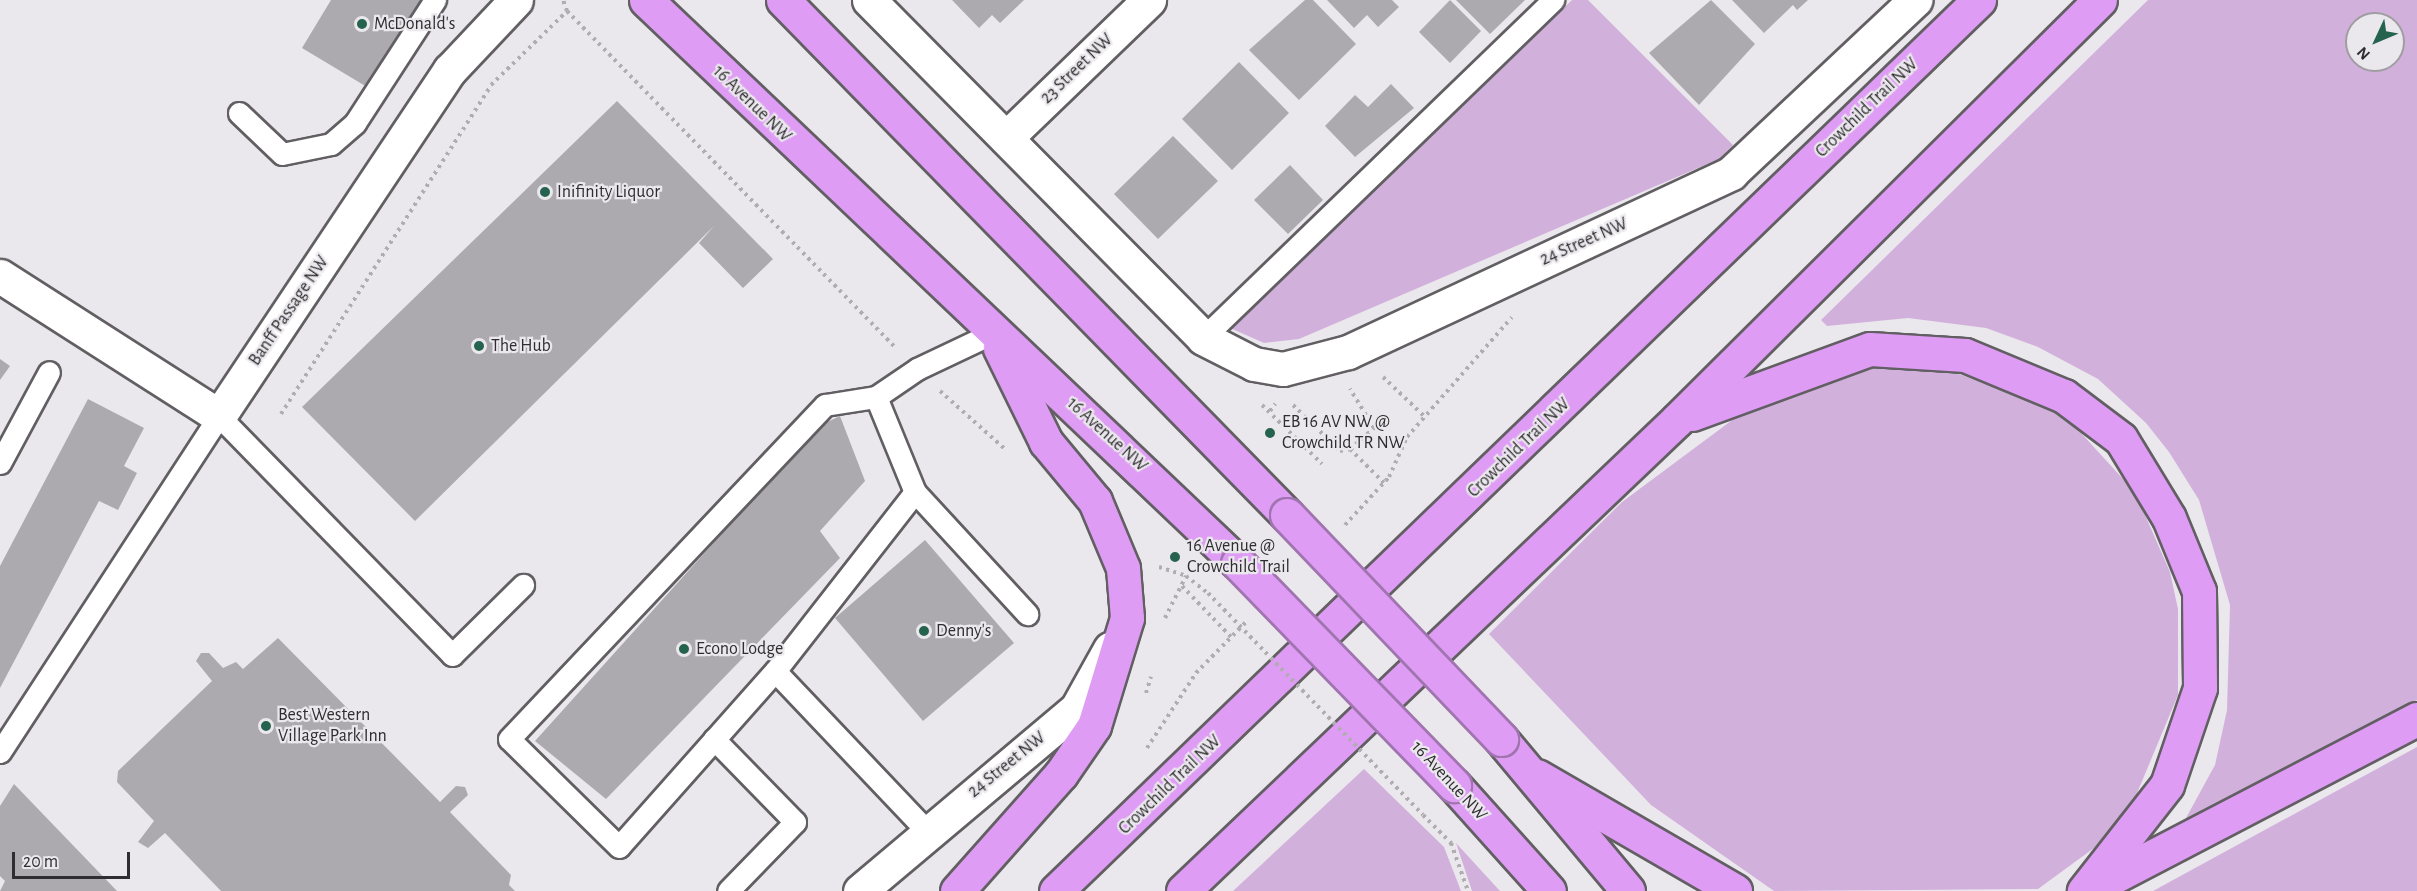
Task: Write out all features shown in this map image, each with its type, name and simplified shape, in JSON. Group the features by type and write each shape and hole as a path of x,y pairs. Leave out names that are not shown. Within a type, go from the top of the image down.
{"highway":[{"name":"16 Avenue NW","path":"646,0 993,333 1145,470 1454,785 1549,891"},
{"path":"783,0 1287,515 1537,776 1628,891"},
{"name":"Crowchild Trail NW","path":"1056,891 1351,611 1979,0"},
{"path":"1183,891 1677,420 2099,4"},
{"path":"957,891 1061,774 1094,726 1127,618 1123,568 1095,501 1046,441 993,333"},
{"path":"1677,420 1870,349 1965,355 2064,396 2121,439 2169,518 2199,591 2200,688 2167,785 2086,891"},
{"path":"2086,891 2417,718"},
{"path":"1537,776 1735,891"}],"street":[{"name":"Banff Passage NW","path":"219,416 450,70 516,0"},
{"path":"869,0 1203,338"},
{"name":"23 Street NW","path":"1006,138 1149,0"},
{"name":"24 Street NW","path":"1203,338 1254,364 1283,369 1309,365 1348,352 1702,189 1757,152 1915,0"},
{"path":"0,276 219,416"},
{"name":"24 Street NW","path":"860,891 927,831 1077,708 1127,618"}],"lane":[{"path":"239,113 282,154 331,144 355,123 435,0"},
{"path":"1203,338 1553,0"},
{"path":"915,492 775,671 619,847 509,739 825,405 876,397 917,369 993,333"},
{"path":"0,464 49,372"},
{"path":"876,397 915,492 1027,614"},
{"path":"0,752 219,416 452,655 523,585"},
{"path":"775,671 927,831"},
{"path":"714,739 795,822 728,891"}],"path":[{"path":"563,0 567,11 917,369 1011,454"},
{"path":"281,414 491,85 567,11"},
{"path":"1380,488 1407,437 1511,320 1514,307"},
{"path":"1379,373 1424,416"},
{"path":"1270,411 1277,401 1288,400 1340,451 1350,449 1374,428 1349,393 1360,380"},
{"path":"1257,401 1270,411 1322,464"},
{"path":"1350,449 1384,483"},
{"path":"1154,565 1186,576 1208,593 1450,843 1468,891"},
{"path":"1159,629 1186,576"},
{"path":"1142,754 1196,673 1231,637 1182,585"},
{"path":"1143,701 1151,673"}],"shaded area":[{"path":"1572,0 1588,0 1733,145 1719,159 1299,339 1264,343 1230,328"},
{"path":"2148,0 2417,0 2417,700 2191,820 2186,818 2215,765 2227,710 2230,605 2199,500 2169,452 2146,423 2098,379 2038,347 1986,328 1908,318 1827,326 1821,320"},
{"path":"1914,366 1956,373 2044,405 2081,433 2135,492 2170,572 2178,609 2178,695 2135,798 2094,848 2038,889 1774,891 1651,805 1489,634 1622,502 1739,415 1786,392 1863,368"},
{"path":"2417,747 2417,891 2153,891"},
{"path":"1364,769 1444,847 1461,891 1233,891"},
{"path":"1456,843 1500,891 1472,891"}],"building":[{"name":"McDonald's","path":"331,0 423,0 367,87 302,48"},
{"path":"952,0 1024,0 1000,23 992,15 979,28"},
{"path":"1305,0 1313,0 1356,44 1299,100 1249,50"},
{"path":"1327,0 1392,0 1399,7 1378,27 1367,15 1354,28"},
{"path":"1450,0 1481,31 1450,63 1419,32"},
{"path":"1456,0 1525,0 1490,34"},
{"path":"1711,0 1755,44 1699,105 1649,53"},
{"path":"1732,0 1808,0 1797,10 1793,5 1764,33"},
{"path":"1239,62 1289,113 1232,170 1182,119"},
{"path":"1391,84 1414,108 1355,157 1325,126 1355,95 1368,107"},
{"name":"The Hub","path":"617,101 773,259 743,288 699,243 714,226 415,521 302,407"},
{"path":"1173,136 1218,181 1158,239 1114,194"},
{"path":"1290,165 1323,200 1288,234 1254,200"},
{"path":"0,359 10,366 0,380"},
{"path":"88,399 144,428 124,466 137,473 118,510 99,501 0,688 0,566"},
{"name":"Econo Lodge","path":"840,416 865,481 820,531 840,558 606,799 535,741 819,426"},
{"name":"Denny's","path":"925,540 1014,643 923,721 835,618"},
{"name":"Best Western Village Park Inn","path":"278,638 440,802 456,786 465,787 468,795 450,812 511,875 509,885 515,891 221,891 165,833 148,848 138,842 154,821 117,782 118,771 212,681 196,661 201,653 209,653 223,668 236,662 243,669"},
{"path":"14,784 117,891 0,891 5,881 0,876 0,806"}],"place":[{"name":"McDonald's","path":"362,24"},
{"name":"Inifinity Liquor","path":"545,192"},
{"name":"The Hub","path":"479,346"},
{"name":"EB 16 AV NW @ Crowchild TR NW","path":"1270,433"},
{"name":"16 Avenue @ Crowchild Trail","path":"1175,557"},
{"name":"Denny's","path":"924,631"},
{"name":"Econo Lodge","path":"684,649"},
{"name":"Best Western Village Park Inn","path":"266,726"}]}
